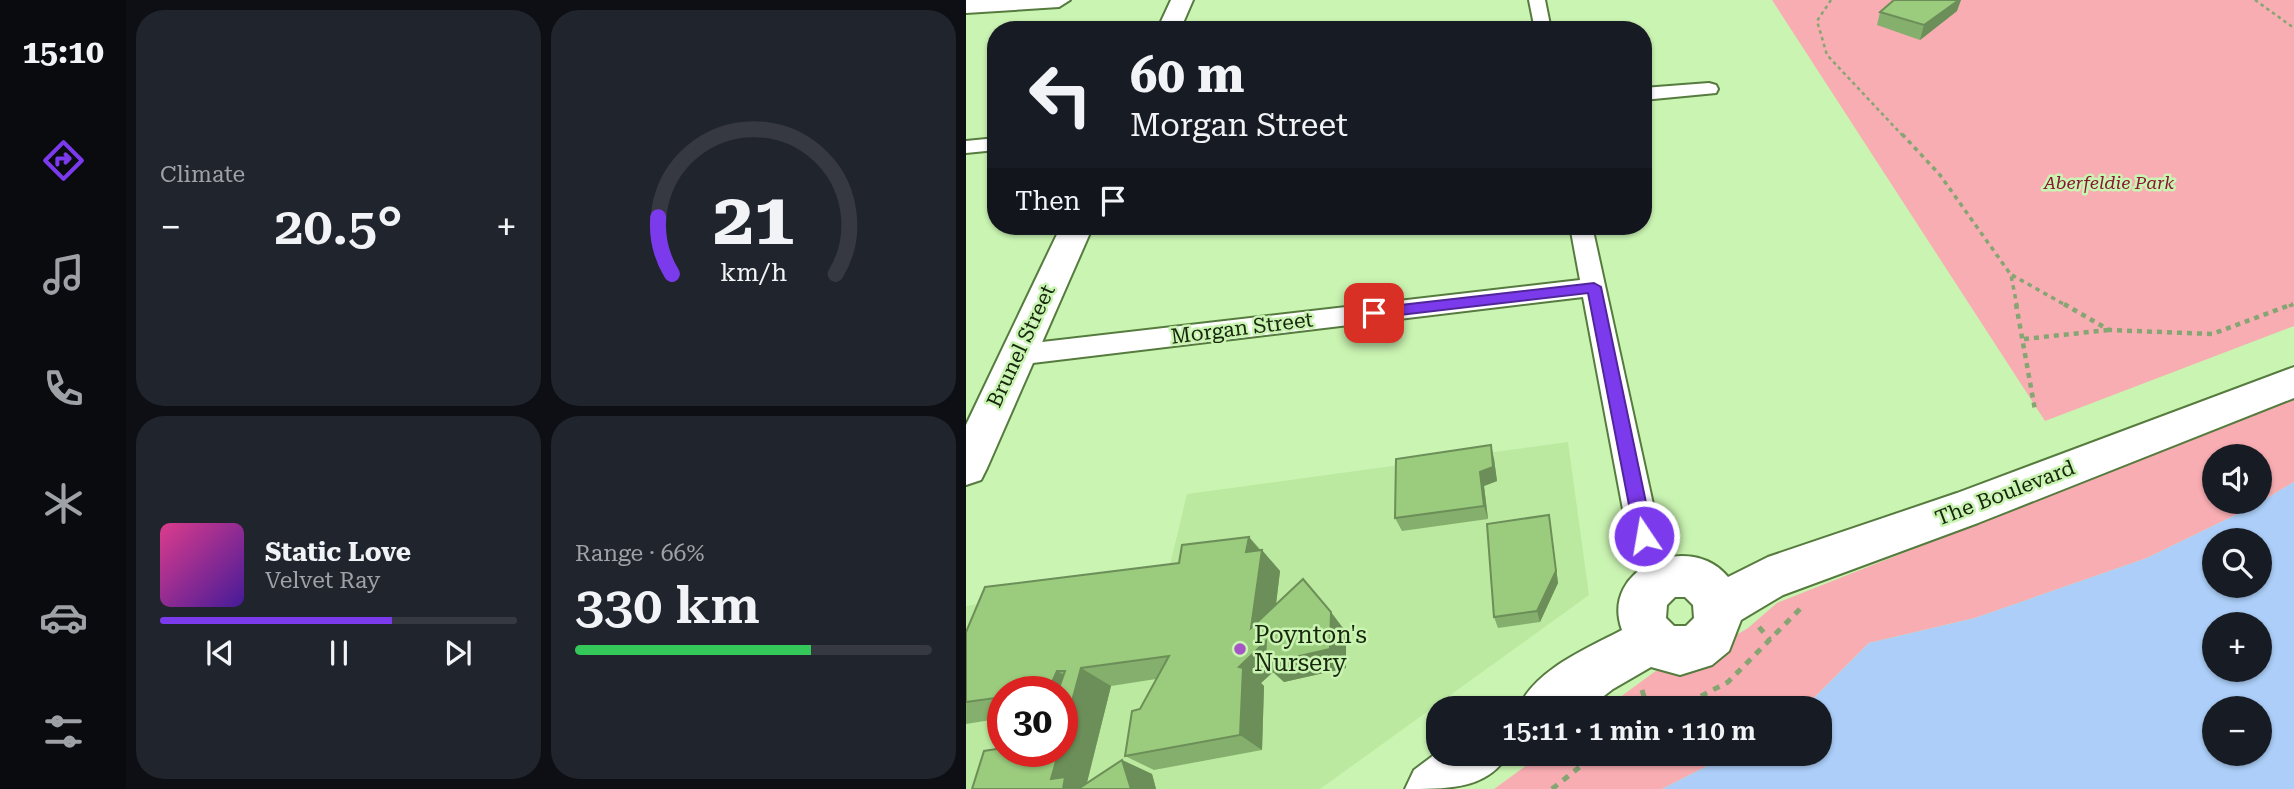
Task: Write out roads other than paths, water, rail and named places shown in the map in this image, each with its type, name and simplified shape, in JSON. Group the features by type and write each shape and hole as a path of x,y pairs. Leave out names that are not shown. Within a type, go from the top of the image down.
{"street":[{"path":"966,6 1059,0"},
{"path":"1172,21 1182,0"},
{"path":"1537,0 1541,21"},
{"path":"1652,93 1709,89"},
{"path":"966,147 987,145"},
{"name":"Brunel Street","path":"966,468 1073,235"},
{"path":"1583,235 1644,536 1662,579"},
{"name":"Morgan Street","path":"1016,355 1594,287"},
{"name":"The Boulevard","path":"1719,607 1768,579 1963,510 2294,382"},
{"path":"1687,576 1704,584 1713,593 1719,607 1715,631 1707,642 1695,648 1668,648 1653,639 1645,628 1642,604 1647,592 1662,579 1687,576"},
{"path":"1561,696 1595,671 1653,639"},
{"path":"1433,789 1465,766"}],"water":[{"path":"2294,482 2294,789 1662,789 1707,766 1832,766 1832,696 1816,696 1869,643 1975,618 2147,558 2202,531 2202,598 2272,598 2272,528 2209,528 2238,514 2272,514 2272,495"}],"place":[{"name":"Poynton's Nursery","path":"1240,649"}],"park label":[{"name":"Aberfeldie Park","path":"2109,183"}]}
